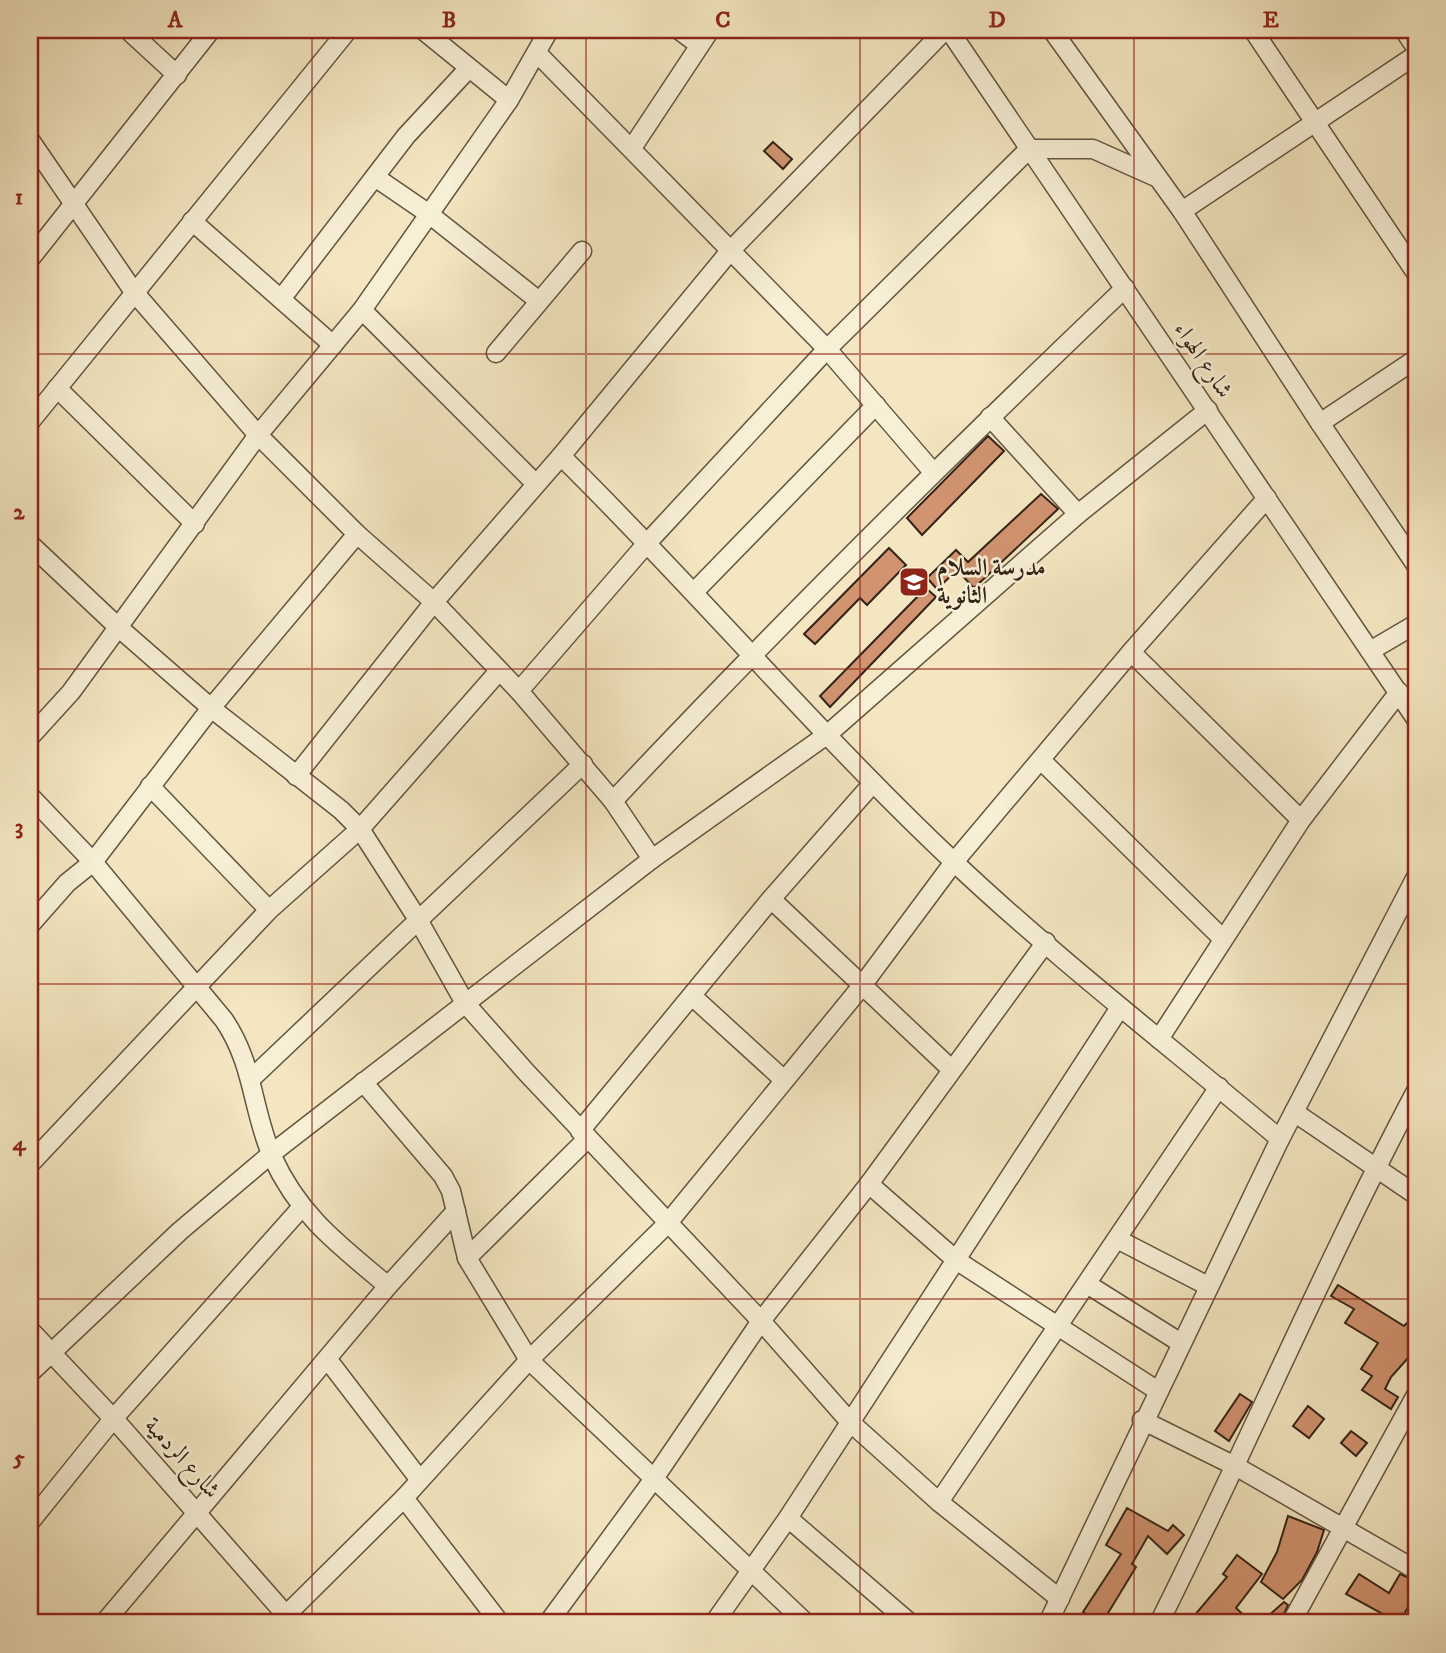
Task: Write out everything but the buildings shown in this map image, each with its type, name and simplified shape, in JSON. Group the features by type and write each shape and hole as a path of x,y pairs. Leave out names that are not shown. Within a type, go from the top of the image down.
{"street":[{"path":"128,30 177,75"},
{"path":"30,259 211,30"},
{"path":"30,422 348,30"},
{"path":"424,30 509,100"},
{"path":"30,737 71,692 258,435 362,310 509,100 538,54 549,30"},
{"path":"679,30 698,44"},
{"path":"632,148 698,44 710,30"},
{"path":"296,776 434,602 561,456 730,251 947,30"},
{"name":"شارع الهواء","path":"947,30 1416,719"},
{"path":"1052,30 1182,211 1416,565"},
{"path":"1253,30 1416,273"},
{"path":"1404,30 1416,48"},
{"path":"538,54 827,349 933,472"},
{"path":"1182,211 1416,55"},
{"path":"281,299 406,136 469,68"},
{"path":"30,140 134,292 258,435 357,534 434,602 519,691 583,764 652,859"},
{"path":"519,691 648,542 827,349 1029,149 1068,146 1093,149 1158,178"},
{"path":"375,177 429,214 539,301"},
{"path":"192,221 333,345"},
{"path":"496,353 582,251"},
{"path":"613,802 751,654 933,472 1125,288"},
{"path":"362,310 536,484"},
{"path":"1320,423 1416,359"},
{"path":"57,388 195,524"},
{"path":"694,592 876,405"},
{"path":"30,1373 180,1231 271,1154 652,859 828,734 1078,514 1208,410"},
{"path":"990,417 1078,514"},
{"path":"561,456 648,542 873,783 954,862 1119,1009 1219,1087 1280,1139"},
{"path":"285,1620 404,1498 529,1360 667,1224 861,987 954,862 1042,761 1130,652 1267,498"},
{"path":"30,925 67,883 93,862 211,708 357,534"},
{"path":"30,544 118,627 211,708 341,810 360,829 418,918 465,1003 584,1135 761,1321 850,1422 939,1502 1060,1599"},
{"path":"1370,651 1416,624"},
{"path":"1130,652 1301,820"},
{"path":"30,1164 196,984 269,910 360,829 499,671"},
{"path":"1159,1039 1301,820 1399,692"},
{"path":"1042,761 1223,939"},
{"path":"252,1078 583,764"},
{"path":"467,1258 584,1135 771,899 873,783"},
{"path":"149,786 269,910"},
{"path":"30,796 93,862 196,984 233,1034 252,1078 271,1154 301,1208 388,1286"},
{"path":"1048,1623 1142,1420 1280,1139 1416,877"},
{"path":"771,899 861,987 951,1069"},
{"path":"548,1623 653,1480 761,1321 869,1184 1046,942"},
{"path":"692,996 783,1079"},
{"path":"713,1623 788,1518 1119,1009"},
{"path":"363,1082 443,1176 456,1211 467,1258 529,1360 806,1623"},
{"path":"939,1502 1219,1087"},
{"path":"1159,1623 1237,1466 1376,1168 1416,1091"},
{"path":"1294,1112 1416,1195"},
{"path":"869,1184 956,1260 1158,1391"},
{"path":"30,1522 113,1419 301,1208"},
{"path":"104,1623 388,1286 456,1211"},
{"path":"1117,1239 1208,1286"},
{"path":"1087,1284 1181,1343"},
{"name":"شارع الردمية","path":"30,1330 198,1513 285,1620"},
{"path":"328,1360 420,1480"},
{"path":"1291,1623 1416,1395"},
{"path":"1142,1420 1237,1466 1416,1570"},
{"path":"404,1498 500,1623"},
{"path":"788,1518 910,1623"}],"place":[{"name":"مدرسة السلام الثانوية","path":"914,582"}]}
